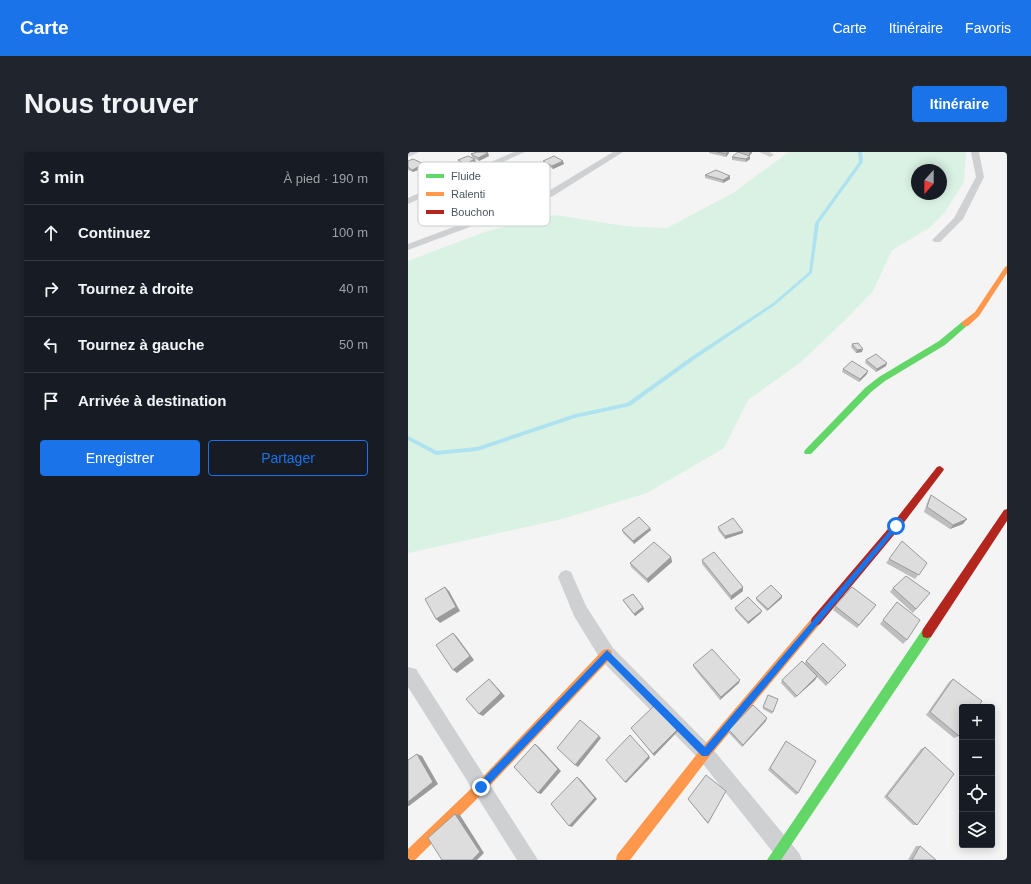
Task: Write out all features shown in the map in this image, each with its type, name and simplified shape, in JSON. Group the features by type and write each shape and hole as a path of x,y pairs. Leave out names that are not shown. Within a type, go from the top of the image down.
{"street":[{"path":"408,155 415,152"},
{"path":"498,162 521,152"},
{"path":"550,194 619,152"},
{"path":"937,240 958,220 980,177 975,152"},
{"path":"408,201 418,197"},
{"path":"408,247 464,226"},
{"path":"808,452 873,386 942,343 977,314 1007,268"},
{"path":"622,860 705,753 896,526 940,469"},
{"path":"566,578 580,612 607,654 705,753 782,856 1007,513"},
{"path":"408,858 481,787 607,654"},
{"path":"410,675 528,860"}],"green space":[{"path":"789,152 966,152 964,182 945,212 929,228 892,250 873,291 801,362 748,400 724,448 647,493 562,519 408,553 408,261 490,230 508,226 550,226 550,216 556,215 624,226 667,228 733,193"}],"building":[{"path":"477,152 488,153 478,158 471,154"},
{"path":"717,152 728,152 726,154"},
{"path":"738,152 750,156 746,159 732,157"},
{"path":"468,156 475,159 469,162 462,162 458,160"},
{"path":"554,156 563,161 552,166 550,165 550,162 543,161"},
{"path":"413,159 420,162 418,162 418,167 412,170 408,167 408,161"},
{"path":"716,170 730,176 723,180 705,175"},
{"path":"858,343 863,349 857,350 852,344"},
{"path":"876,354 887,363 877,369 866,360"},
{"path":"852,361 868,371 860,379 843,369"},
{"path":"931,495 967,519 953,525 927,507"},
{"path":"639,517 650,528 633,541 622,530"},
{"path":"733,518 743,531 725,536 718,527"},
{"path":"902,541 927,563 919,575 889,559"},
{"path":"654,542 671,557 647,579 630,563"},
{"path":"714,552 743,587 731,596 702,560"},
{"path":"906,576 930,593 916,609 893,588"},
{"path":"771,585 782,596 768,609 756,598"},
{"path":"445,587 456,607 436,619 425,599"},
{"path":"852,587 876,605 859,625 835,606"},
{"path":"633,594 643,607 634,614 623,600"},
{"path":"748,597 762,611 748,622 735,608"},
{"path":"897,602 920,620 907,640 883,620"},
{"path":"453,633 470,656 453,670 436,645"},
{"path":"823,643 846,665 828,683 806,661"},
{"path":"712,649 740,680 721,697 693,665"},
{"path":"802,661 817,676 797,696 782,680"},
{"path":"489,679 501,693 479,714 466,699"},
{"path":"953,679 982,701 980,704 959,704 959,736 930,712"},
{"path":"768,695 778,699 773,712 763,707"},
{"path":"656,704 678,729 653,754 631,728"},
{"path":"753,705 767,718 743,745 729,730"},
{"path":"580,720 599,736 575,765 557,748"},
{"path":"630,735 649,756 625,782 606,760"},
{"path":"786,741 816,761 798,793 770,768"},
{"path":"535,744 558,769 538,793 514,767"},
{"path":"925,747 954,774 917,825 887,796"},
{"path":"417,754 433,782 408,802 408,760"},
{"path":"706,775 726,791 708,823 688,799"},
{"path":"577,777 595,798 569,826 551,804"},
{"path":"455,814 480,852 472,860 442,860 428,838"},
{"path":"920,846 936,860 912,860"}],"waterway":[{"path":"408,438 436,453 477,449 575,416 628,405 693,358 774,304 811,272 817,223 861,162 860,152"}],"traffic: fast":[{"path":"808,452 868,390 882,379 942,343 965,324"},
{"path":"773,860 927,633"}],"traffic: slow":[{"path":"965,324 977,314 1007,268"},
{"path":"622,860 705,753 816,621"},
{"path":"408,858 481,787 607,654"}],"traffic: jam":[{"path":"816,621 896,526 940,469"},
{"path":"927,633 1007,513"}],"route":[{"path":"481,787 607,654 705,753 896,526"}]}
